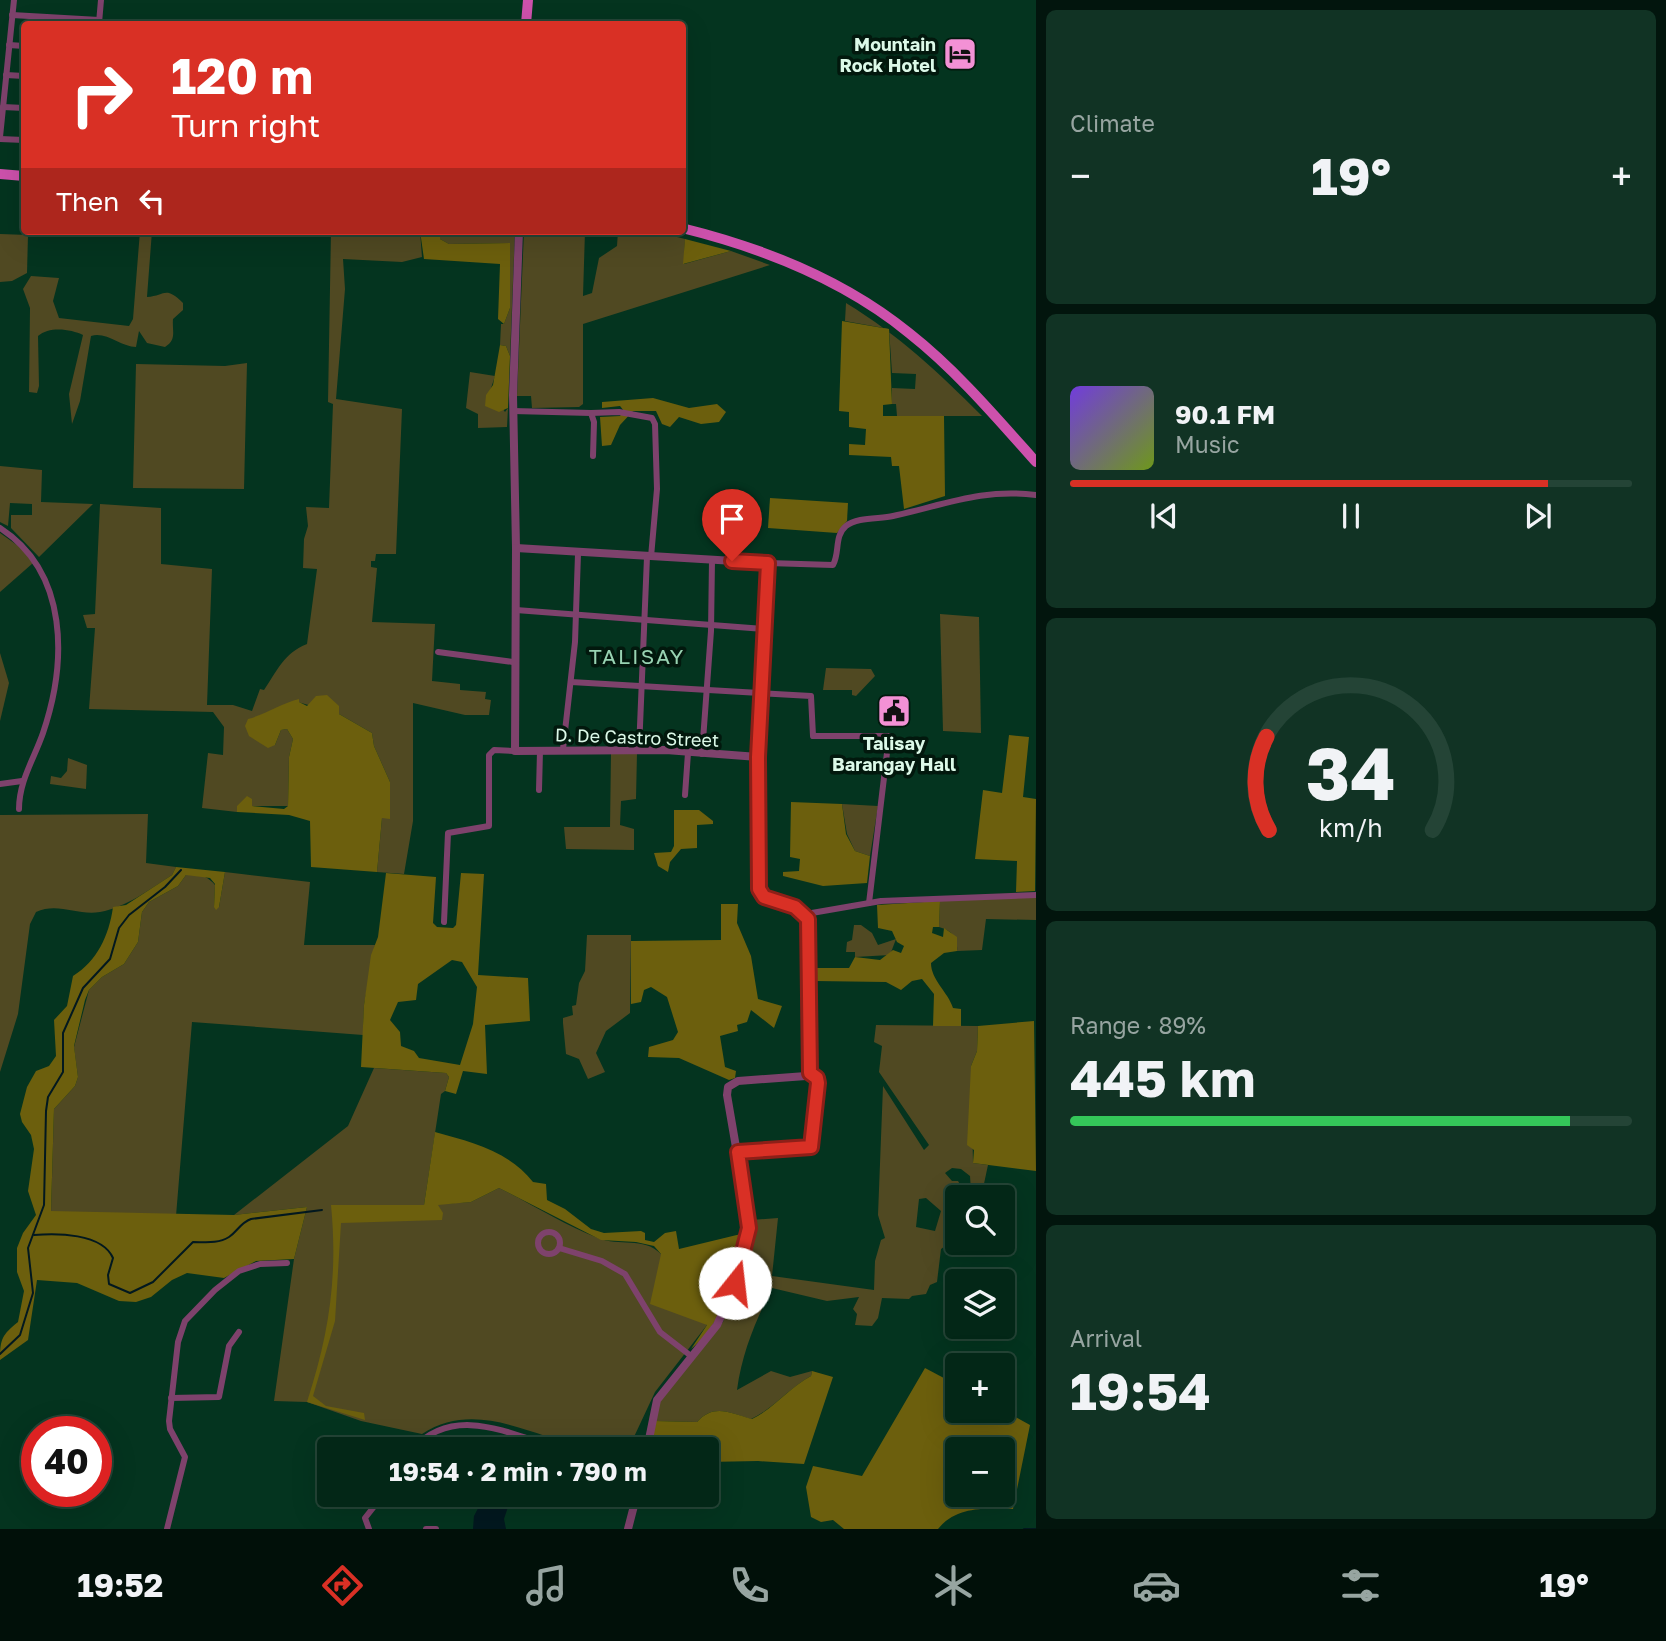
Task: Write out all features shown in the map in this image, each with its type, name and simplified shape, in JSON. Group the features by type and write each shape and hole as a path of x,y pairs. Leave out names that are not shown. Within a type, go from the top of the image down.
{"main road":[{"path":"526,21 528,0"},
{"path":"0,174 21,176"},
{"path":"686,229 777,258 843,289 888,317 956,375 1036,463"}],"street":[{"path":"14,0 0,138 21,140"},
{"path":"99,21 102,0"},
{"path":"12,15 87,21"},
{"path":"9,45 21,46"},
{"path":"6,75 21,76"},
{"path":"3,107 21,108"},
{"path":"444,922 448,833 489,826 489,753 515,751 513,662 516,548 513,411 519,235"},
{"path":"513,411 630,414 652,418 655,424 657,489 649,557 639,750"},
{"path":"591,413 594,422 593,456"},
{"path":"516,548 578,554 833,565 839,535 851,522 896,515 962,496 996,493 1036,495"},
{"path":"0,527 24,545 38,564 48,584 58,625 57,667 48,717 22,781 19,809"},
{"path":"563,749 571,682 578,554"},
{"path":"702,754 712,560"},
{"path":"768,563 758,757 760,891 767,899 795,907 806,914 809,925 811,995 810,1073"},
{"path":"516,610 764,629"},
{"path":"438,652 513,662"},
{"path":"571,682 811,696 814,737 890,736 869,903"},
{"name":"D. De Castro Street","path":"515,751 639,750 758,757"},
{"path":"539,790 540,751"},
{"path":"685,795 688,753"},
{"path":"0,784 22,781"},
{"path":"806,914 869,903 1036,895"},
{"path":"649,1437 657,1400 718,1325 733,1290 745,1249 748,1217 727,1095 730,1084 810,1073 817,1078 811,1147 738,1152"},
{"path":"559,1248 602,1261 625,1274 660,1332 691,1356"},
{"path":"167,1529 185,1457 170,1429 180,1330 189,1316 215,1290 239,1271 260,1264 287,1263"},
{"path":"172,1398 219,1397 229,1346 239,1332"},
{"path":"430,1437 448,1425 459,1424 479,1425 520,1437"},
{"path":"369,1529 365,1518 372,1507"},
{"path":"628,1529 634,1507"},
{"path":"426,1529 436,1529"}],"shaded area":[{"path":"0,234 28,235 27,273 12,281 0,282"},
{"path":"140,235 152,235 147,297 168,293 183,303 183,310 173,319 173,338 169,344 165,347 147,343 139,331 136,347 108,337 91,336 80,401 72,424 69,394 83,335 72,331 48,331 38,336 39,386 37,393 29,392 30,308 23,289 31,276 59,278 53,301 59,318 129,326 133,319"},
{"path":"331,235 420,235 422,257 402,262 343,259 345,289 336,399 402,409 396,554 376,554 375,561 371,561 371,567 377,568 372,622 435,624 432,681 460,684 460,690 486,692 485,699 491,700 489,715 465,715 413,703 413,821 404,874 377,872 382,818 390,818 390,782 374,746 372,733 339,714 298,702 256,717 275,745 281,730 287,729 293,739 289,757 288,806 237,806 237,812 202,808 208,753 223,755 224,727 213,712 89,709 95,628 87,628 83,615 95,614 100,504 161,508 161,564 212,569 207,705 233,705 252,711 260,689 264,690 292,652 307,644 317,569 303,568 304,539 308,526 306,507 329,508 333,404 328,402"},
{"path":"421,235 440,235 440,239 449,244 510,243 510,308 504,324 498,319 500,264 424,259"},
{"path":"440,235 515,235 510,356 506,346 500,345 501,324 504,324 510,308 510,243 449,244 440,239"},
{"path":"524,235 585,235 583,296 592,293 599,258 617,246 618,235 669,235 685,239 684,264 731,251 770,265 583,324 583,404 579,407 532,408 531,396 517,396"},
{"path":"685,239 731,251 683,264"},
{"path":"846,303 866,316 883,328 845,321"},
{"path":"842,321 889,329 892,404 883,405 883,416 944,416 945,496 904,509 899,466 892,466 891,457 849,455 849,444 865,445 866,429 849,427 849,412 839,411"},
{"path":"889,333 933,369 982,416 897,416 896,404 892,404 892,388 915,389 916,374 892,373"},
{"path":"500,345 506,346 510,356 508,408 499,412 485,406 486,395 493,385"},
{"path":"247,363 244,489 133,488 136,364 225,366"},
{"path":"470,372 495,376 490,391 505,412 508,408 507,427 478,428 478,414 466,408"},
{"path":"653,398 689,408 717,404 726,412 719,422 701,424 679,417 670,427 662,424 656,411 633,411 620,425 611,445 602,446 600,417 620,416 624,411 620,406 602,408 602,402"},
{"path":"0,466 42,470 41,502 93,504 39,557 11,528 11,515 32,515 32,504 10,503 8,526 0,522"},
{"path":"770,498 848,503 847,521 837,533 768,528"},
{"path":"0,533 21,548 33,563 0,592"},
{"path":"940,614 979,617 981,733 943,731"},
{"path":"0,653 9,683 0,721"},
{"path":"826,668 871,669 875,676 856,696 852,695 852,690 823,690"},
{"path":"327,695 339,706 339,714 372,733 374,746 390,782 390,819 382,818 377,872 311,867 310,821 289,815 237,812 237,806 247,796 252,799 252,806 284,809 288,806 289,757 293,739 287,729 281,730 275,745 268,748 249,736 245,726 248,719 299,699 299,702 307,706 316,696"},
{"path":"1009,735 1029,737 1023,797 1036,799 1035,891 1016,892 1017,861 975,859 983,790 1002,793"},
{"path":"611,753 637,753 636,799 621,801 620,825 634,829 634,850 566,849 564,827 610,827"},
{"path":"68,758 87,765 86,789 50,784 51,776 61,778 67,771"},
{"path":"791,802 842,804 846,834 855,851 870,856 867,883 823,886 783,876 783,872 799,871 800,859 790,857"},
{"path":"842,804 878,806 870,856 855,851 847,834"},
{"path":"674,810 699,810 713,821 713,824 697,825 697,848 681,849 670,862 668,872 658,866 654,853 671,852 674,846"},
{"path":"148,814 146,863 176,867 172,875 138,897 110,910 92,913 52,908 36,912 30,924 18,1014 0,1072 0,815"},
{"path":"176,867 225,872 219,907 216,910 214,907 215,884 210,878 186,875 178,886 149,902 142,912 138,942 124,964 102,977 89,990 74,1046 78,1077 75,1086 54,1109 51,1211 234,1215 307,1207 294,1259 256,1261 224,1278 187,1273 172,1280 151,1297 136,1302 119,1301 77,1283 37,1280 28,1340 0,1360 3,1338 18,1322 24,1291 17,1272 17,1248 23,1233 36,1215 28,1191 34,1149 31,1135 20,1114 27,1087 36,1071 49,1066 56,1056 54,1020 67,1006 73,976 89,963 100,947 113,907 126,905 172,875"},
{"path":"225,872 310,882 304,945 375,945 364,1005 363,1035 192,1022 176,1216 51,1212 54,1109 75,1086 78,1077 74,1047 89,990 102,977 124,964 138,942 142,912 149,902 178,886 186,875 195,874 206,877 215,885 214,907 219,907"},
{"path":"386,873 436,877 433,923 437,927 453,928 456,925 461,873 484,874 478,975 528,978 530,1021 485,1025 487,1074 463,1071 456,1094 445,1091 449,1077 446,1073 361,1067 364,1005 371,955 378,937","holes":["452,960 462,962 477,987 473,1024 460,1065 419,1058 414,1051 401,1046 400,1032 390,1020 398,1002 416,1000 418,984"]},
{"path":"1036,897 1036,920 986,919 982,950 957,951 954,936 939,927 940,901"},
{"path":"940,901 939,927 933,927 932,933 943,937 944,928 957,937 957,951 944,953 931,963 932,969 953,1008 961,1009 961,1026 933,1026 934,994 922,979 912,981 901,990 886,982 815,981 815,968 849,968 855,957 880,960 893,950 901,953 904,946 897,942 892,931 878,928 877,905"},
{"path":"721,904 738,904 737,923 751,956 758,999 782,1006 774,1028 751,1010 747,1022 737,1025 738,1031 720,1036 725,1067 736,1071 735,1078 729,1080 679,1058 648,1057 649,1047 673,1040 678,1032 667,997 651,987 644,990 641,1002 631,1004 631,941 721,940"},
{"path":"854,925 861,925 872,933 878,945 896,939 890,955 855,957 855,952 846,952 847,942 852,940"},
{"path":"587,935 631,935 630,1013 606,1031 596,1053 605,1072 588,1079 579,1059 566,1054 563,1023 563,1018 573,1015 572,1006 576,1005 579,983 585,971"},
{"path":"1034,1021 1036,1171 973,1163 974,1150 967,1145 971,1066 977,1051 978,1026"},
{"path":"876,1025 978,1026 977,1051 971,1066 973,1163 988,1165 984,1185 971,1185 970,1176 961,1169 952,1168 945,1173 960,1185 945,1185 945,1246 941,1249 937,1282 930,1285 926,1294 909,1299 882,1298 878,1318 872,1326 855,1325 857,1314 853,1309 859,1297 827,1301 772,1288 750,1338 737,1390 771,1371 790,1377 812,1371 811,1376 751,1419 716,1411 703,1416 697,1422 655,1421 657,1405 723,1322 749,1249 751,1220 778,1218 772,1276 874,1290 875,1261 881,1240 885,1238 878,1215 883,1086 924,1150 929,1145 879,1072 882,1046 874,1042","holes":["926,1198 941,1211 935,1231 916,1227 919,1199"]},
{"path":"374,1068 446,1073 449,1077 445,1091 441,1094 424,1205 471,1202 499,1188 598,1238 647,1245 661,1254 707,1325 655,1392 634,1437 548,1437 504,1423 483,1420 442,1424 422,1434 361,1421 307,1402 274,1401 294,1259 307,1207 234,1215 348,1126"},
{"path":"435,1132 476,1144 501,1155 533,1182 546,1184 547,1200 565,1209 591,1229 604,1233 641,1231 645,1233 645,1240 654,1242 665,1233 676,1231 679,1249 745,1233 727,1296 703,1338 691,1349 707,1325 650,1304 661,1254 654,1246 601,1240 499,1188 471,1202 438,1205 443,1213 442,1220 341,1223 335,1321 313,1396 326,1406 364,1413 365,1420 307,1402 321,1353 330,1305 333,1257 331,1205 424,1205"},
{"path":"925,1368 945,1379 945,1423 1015,1423 1015,1417 1030,1425 1015,1499 1015,1437 945,1437 945,1507 1013,1507 963,1512 945,1521 938,1529 844,1529 833,1520 821,1522 811,1517 806,1487 813,1466 862,1476"},
{"path":"812,1371 833,1377 804,1464 719,1462 719,1437 653,1437 655,1421 697,1422 703,1416 716,1411 752,1419 811,1376"}],"water":[{"path":"479,1507 508,1507 504,1519 506,1529 473,1529 474,1516"}],"waterway":[{"path":"0,1354 20,1335 33,1293 28,1248 44,1205 46,1111 48,1097 63,1072 63,1033 83,988 110,959 119,928 129,915 165,887 181,870"},
{"path":"34,1235 78,1236 99,1244 113,1258 108,1275 109,1284 130,1293 153,1282 193,1242 220,1241 251,1219 322,1210"},
{"path":"1024,1529 1036,1529"}],"place":[{"name":"Mountain Rock Hotel","path":"960,54"},
{"name":"Talisay Barangay Hall","path":"894,711"}],"district":[{"name":"TALISAY","path":"637,656"}],"route":[{"path":"732,561 768,563 758,757 759,889 764,897 795,907 804,912 808,919 810,1073 817,1078 818,1083 811,1147 738,1152 749,1228 735,1283"}]}
